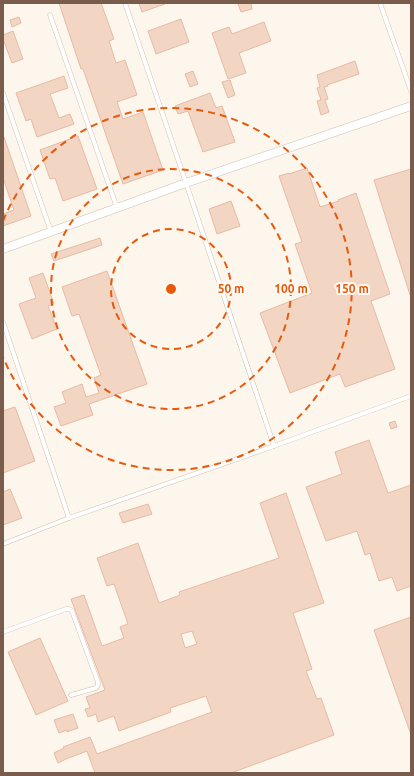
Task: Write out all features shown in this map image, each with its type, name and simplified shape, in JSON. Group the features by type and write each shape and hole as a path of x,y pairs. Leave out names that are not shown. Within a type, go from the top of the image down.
{"street":[{"path":"3,249 186,183 411,106"}],"lane":[{"path":"125,3 274,446"},
{"path":"380,3 411,91"},
{"path":"50,15 116,208"},
{"path":"3,93 51,232"},
{"path":"3,322 69,518"},
{"path":"3,544 69,518 411,396"},
{"path":"3,632 66,609 72,611 98,685 96,688 71,695"}],"building":[{"path":"59,3 101,3 114,39 109,41 116,63 125,60 137,95 117,102 123,119 143,112 163,170 123,184 83,69 81,69"},
{"path":"139,3 165,3 165,4 142,12"},
{"path":"251,3 252,9 241,12 238,4"},
{"path":"19,17 21,23 12,27 10,20"},
{"path":"181,19 189,42 156,54 148,31"},
{"path":"264,22 271,41 239,53 246,73 228,79 212,33 229,27 232,34"},
{"path":"13,31 23,59 12,63 3,39 3,35"},
{"path":"355,61 359,74 324,87 328,99 325,100 329,112 321,115 317,101 321,100 317,88 320,87 317,75"},
{"path":"193,71 198,84 190,87 185,74"},
{"path":"64,76 68,88 50,94 59,118 70,114 74,124 37,137 31,119 26,121 16,93"},
{"path":"230,80 235,95 228,98 222,82"},
{"path":"210,93 216,108 222,106 235,142 203,152 188,111 178,114 175,106"},
{"path":"78,136 97,189 63,201 55,178 50,179 40,150"},
{"path":"3,137 31,216 3,226 3,214 14,210 3,178"},
{"path":"307,168 320,207 339,201 338,200 356,193 390,294 371,301 395,369 345,387 340,374 290,393 260,313 312,293 295,244 302,242 279,176"},
{"path":"411,169 411,295 410,295 374,180"},
{"path":"231,201 240,226 217,234 209,209"},
{"path":"100,238 102,245 54,261 51,254"},
{"path":"107,271 147,384 89,404 93,415 61,426 54,407 66,403 62,392 82,384 86,397 99,393 94,378 101,375 79,314 72,316 62,287"},
{"path":"43,273 54,304 48,306 57,329 32,339 19,304 36,298 29,278"},
{"path":"15,407 35,461 3,473 3,411"},
{"path":"395,421 397,427 391,429 389,423"},
{"path":"369,440 388,493 411,485 411,586 397,591 392,577 379,581 370,553 365,555 357,531 326,541 306,487 342,474 335,452"},
{"path":"10,489 22,518 3,525 3,492"},
{"path":"286,493 324,603 293,613 312,669 306,671 317,699 321,698 334,735 231,773 95,773 87,751 58,763 54,753 64,748 63,747 90,737 97,754 212,712 206,696 170,708 171,712 119,731 114,716 98,722 96,714 88,717 85,709 90,708 86,697 105,690 71,599 84,595 102,646 124,638 120,627 128,624 114,584 107,586 97,558 138,543 159,603 180,595 179,592 279,558 260,503","holes":["192,631 197,644 185,648 181,634"]},
{"path":"148,504 152,514 123,523 119,513"},
{"path":"411,617 411,731 410,732 374,630"},
{"path":"40,638 68,701 36,715 8,652"},
{"path":"73,714 78,728 59,733 54,720"}]}
